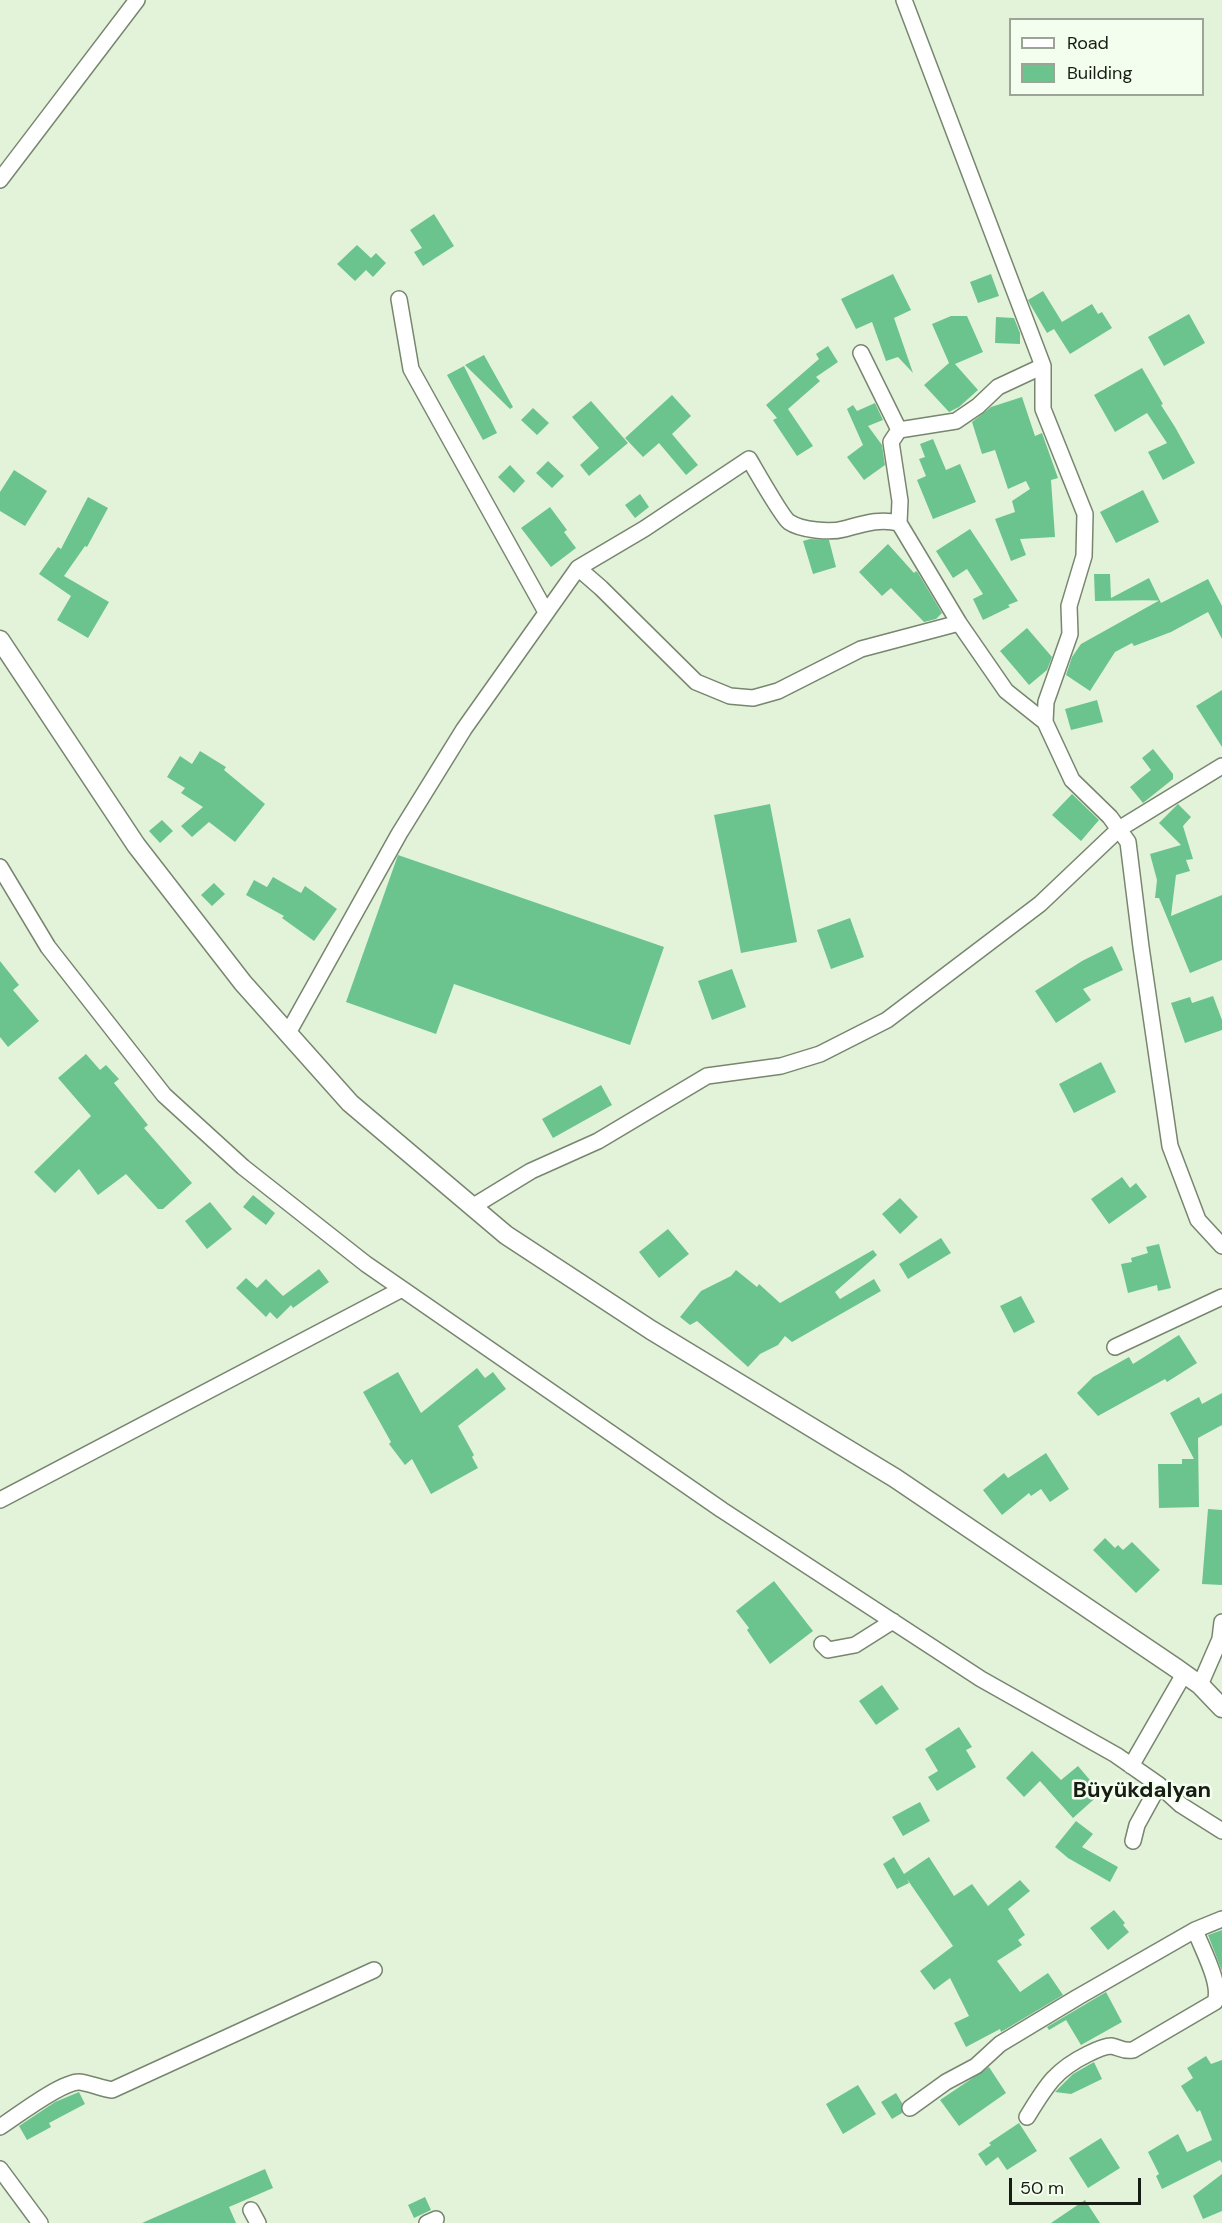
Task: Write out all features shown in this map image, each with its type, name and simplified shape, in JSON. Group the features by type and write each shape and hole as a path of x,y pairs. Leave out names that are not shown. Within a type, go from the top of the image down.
{"street":[{"path":"0,180 136,0"},
{"path":"904,0 1043,366 1043,409 1085,514 1084,556 1069,606 1070,634 1046,702 1045,722"},
{"path":"399,299 411,369 546,612"},
{"path":"861,353 899,430"},
{"path":"1043,366 998,387 978,406 956,421 899,430 891,442 900,501 899,523 959,623 1006,691 1045,722 1072,780 1110,817 1128,842 1170,1146 1198,1220 1222,1246"},
{"path":"288,1033 399,834 464,729 578,568 644,529 749,459 789,522 817,531 837,531 873,521 899,523"},
{"path":"578,568 696,682 730,696 753,698 778,691 861,650 959,623"},
{"path":"0,640 136,845 243,983 350,1103 506,1235 651,1330 895,1478 1200,1685 1222,1708"},
{"path":"472,1207 531,1171 598,1141 707,1076 781,1066 820,1054 886,1020 1040,904 1119,829 1222,766"},
{"path":"0,867 48,947 164,1095 243,1167 366,1264 722,1510 981,1679 1116,1755 1159,1785 1181,1804 1222,1831"},
{"path":"0,1500 402,1289"},
{"path":"1115,1347 1222,1297"},
{"path":"822,1644 828,1650 855,1645 893,1621"},
{"path":"1200,1685 1220,1639 1222,1622"},
{"path":"1131,1766 1184,1674"},
{"path":"1133,1841 1137,1825 1159,1785"},
{"path":"910,2108 946,2082 976,2066 1000,2044 1078,1996 1196,1930 1222,1919"},
{"path":"1027,2116 1054,2076 1074,2062 1099,2049 1111,2046 1127,2051 1133,2050 1215,2002 1219,1995 1216,1981 1196,1930"},
{"path":"0,2127 69,2084 81,2082 112,2090 375,1970"},
{"path":"0,2169 40,2223"}],"building":[{"path":"434,214 454,246 423,266 414,252 422,248 410,230"},
{"path":"357,245 371,258 376,253 386,263 373,277 366,270 355,281 337,264"},
{"path":"893,274 911,310 894,318 913,373 898,357 886,361 872,322 856,329 841,299"},
{"path":"991,274 999,296 978,303 970,282"},
{"path":"1043,291 1062,322 1092,304 1098,314 1102,312 1112,328 1070,354 1054,329 1047,333 1028,300"},
{"path":"1189,314 1205,343 1164,366 1148,337"},
{"path":"951,316 967,316 983,352 955,364 978,390 959,407 949,412 924,385 949,363 932,324"},
{"path":"996,317 1014,318 1020,333 1020,344 995,343"},
{"path":"828,346 838,362 816,377 820,381 788,409 813,446 797,456 773,420 777,418 766,405 819,359 816,354"},
{"path":"484,355 513,407 510,409 465,365"},
{"path":"464,366 497,433 483,440 447,375"},
{"path":"1142,368 1195,463 1163,480 1148,452 1167,443 1147,413 1115,432 1094,395"},
{"path":"672,395 691,416 672,434 698,465 686,475 659,443 643,457 625,438"},
{"path":"1022,397 1035,436 1042,433 1058,478 1051,480 1055,537 1020,539 1026,555 1011,561 995,519 1015,512 1012,501 1030,489 1026,481 1008,489 995,450 982,454 972,422 991,407"},
{"path":"591,401 628,443 589,476 580,465 599,448 572,417"},
{"path":"875,403 883,420 868,426 882,445 885,465 864,480 847,457 863,445 847,409 853,405 857,411"},
{"path":"533,408 549,423 537,435 521,420"},
{"path":"933,439 946,470 960,464 976,502 933,519 917,480 926,476 919,459 925,457 920,444"},
{"path":"548,461 564,476 552,488 536,473"},
{"path":"510,465 525,481 514,493 498,477"},
{"path":"14,470 47,491 25,526 0,511 0,492"},
{"path":"1143,490 1159,522 1116,543 1100,512"},
{"path":"640,494 649,507 635,518 625,505"},
{"path":"88,497 108,508 87,547 85,546 64,576 109,602 88,638 57,620 71,596 39,574 58,547 61,549"},
{"path":"550,507 567,530 564,532 576,548 551,567 521,528"},
{"path":"970,529 1018,601 983,620 973,599 983,594 967,569 953,578 936,551"},
{"path":"829,540 836,567 813,574 803,541"},
{"path":"888,544 914,573 916,571 918,573 942,613 936,619 924,622 891,588 882,596 859,572"},
{"path":"1094,574 1110,574 1111,598 1149,578 1160,600 1095,601"},
{"path":"1208,579 1222,606 1222,639 1208,612 1171,632 1134,646 1132,643 1115,652 1090,691 1066,675 1072,657 1081,644 1160,600 1161,603"},
{"path":"1027,628 1052,657 1047,670 1029,685 1000,651"},
{"path":"1222,690 1222,747 1196,706"},
{"path":"1097,700 1103,722 1071,730 1065,709"},
{"path":"1153,749 1173,774 1173,779 1143,803 1130,787 1151,770 1142,758"},
{"path":"200,751 226,767 224,770 265,804 235,842 209,822 192,837 181,826 203,807 181,793 185,788 167,777 180,756 192,764"},
{"path":"1072,794 1099,820 1081,841 1052,815"},
{"path":"770,804 797,942 741,953 714,815"},
{"path":"1178,804 1191,817 1183,826 1193,859 1186,860 1190,871 1176,875 1171,916 1222,895 1222,960 1190,973 1159,898 1155,898 1157,880 1150,854 1181,845 1159,823"},
{"path":"162,820 173,831 160,843 149,831"},
{"path":"398,855 664,947 630,1045 454,984 436,1034 346,1002"},
{"path":"273,877 301,893 305,886 337,909 314,941 282,918 284,916 246,895 254,880 267,887"},
{"path":"214,883 225,894 212,906 201,895"},
{"path":"850,918 864,957 831,969 817,930"},
{"path":"1112,946 1123,970 1083,989 1091,1000 1056,1023 1035,991 1082,961"},
{"path":"0,961 19,985 13,990 39,1021 8,1047 0,1037"},
{"path":"732,969 746,1007 712,1020 698,981"},
{"path":"1213,996 1222,1020 1222,1030 1185,1043 1171,1003 1190,997 1192,1003"},
{"path":"86,1054 100,1070 106,1065 119,1079 114,1083 148,1125 144,1128 192,1183 163,1209 158,1209 126,1174 98,1195 79,1169 55,1193 34,1172 91,1116 58,1078"},
{"path":"1101,1062 1116,1092 1074,1113 1059,1084"},
{"path":"601,1085 612,1105 553,1138 542,1119"},
{"path":"1122,1177 1130,1188 1136,1183 1147,1197 1109,1224 1091,1199"},
{"path":"253,1195 275,1213 266,1225 243,1207"},
{"path":"900,1198 918,1217 900,1234 882,1214"},
{"path":"210,1202 232,1229 207,1249 185,1221"},
{"path":"668,1229 689,1254 659,1278 639,1252"},
{"path":"941,1238 951,1253 908,1279 899,1264"},
{"path":"1159,1244 1171,1288 1158,1291 1157,1285 1128,1293 1121,1264 1132,1262 1131,1258 1148,1253 1146,1247"},
{"path":"873,1250 877,1255 835,1292 840,1299 874,1279 881,1291 792,1342 785,1336 778,1345 760,1354 748,1367 697,1321 690,1325 680,1317 701,1291 731,1276 736,1270 757,1287 759,1284 780,1303"},
{"path":"319,1269 329,1282 293,1308 291,1305 277,1319 270,1312 266,1317 236,1288 246,1278 257,1288 266,1279 283,1296"},
{"path":"1021,1296 1035,1322 1014,1333 1000,1306"},
{"path":"1179,1335 1197,1363 1167,1382 1165,1379 1098,1416 1077,1393 1093,1377 1129,1357 1133,1364"},
{"path":"477,1368 485,1378 493,1372 506,1389 458,1426 474,1455 472,1457 478,1468 431,1494 412,1459 405,1465 389,1444 391,1442 363,1392 398,1372 421,1413"},
{"path":"1222,1393 1222,1425 1198,1438 1199,1507 1159,1508 1158,1464 1182,1464 1182,1459 1194,1459 1170,1413 1199,1397 1202,1404"},
{"path":"1046,1453 1069,1489 1050,1502 1041,1489 1031,1496 1029,1493 1002,1515 983,1490 1004,1473 1008,1478"},
{"path":"1208,1509 1222,1510 1222,1585 1202,1584"},
{"path":"1105,1538 1115,1548 1118,1545 1123,1550 1132,1542 1160,1570 1136,1593 1093,1550"},
{"path":"774,1581 813,1631 770,1664 736,1611"},
{"path":"882,1685 899,1709 876,1725 859,1701"},
{"path":"959,1727 972,1747 966,1750 976,1767 937,1791 928,1777 938,1771 925,1749"},
{"path":"1032,1751 1061,1780 1078,1766 1101,1793 1073,1818 1040,1781 1024,1797 1006,1778"},
{"path":"920,1802 930,1821 903,1836 892,1817"},
{"path":"1076,1821 1093,1834 1082,1847 1118,1867 1110,1882 1068,1858 1055,1847"},
{"path":"894,1857 904,1874 929,1857 954,1896 972,1884 988,1906 1020,1880 1030,1891 1008,1909 1025,1935 1018,1940 1022,1945 997,1961 1020,1992 1048,1973 1063,1995 1001,2032 1000,2029 966,2047 954,2023 969,2016 950,1978 934,1990 920,1971 953,1946 907,1879 909,1883 897,1889 883,1864"},
{"path":"1114,1910 1129,1932 1108,1950 1090,1928"},
{"path":"1222,1930 1222,1971 1208,1935"},
{"path":"1106,1992 1122,2022 1081,2045 1066,2020 1049,2030 1047,2027"},
{"path":"1206,2056 1211,2064 1222,2060 1222,2163 1220,2160 1162,2189 1156,2176 1159,2174 1148,2152 1178,2134 1187,2152 1212,2140 1200,2110 1197,2112 1181,2086 1193,2078 1187,2068"},
{"path":"1094,2062 1102,2079 1071,2094 1055,2092 1073,2074"},
{"path":"989,2067 1006,2093 959,2126 940,2100"},
{"path":"858,2085 876,2114 843,2134 826,2104"},
{"path":"79,2092 85,2104 49,2123 51,2127 27,2140 19,2126 55,2102"},
{"path":"896,2093 902,2103 902,2113 892,2119 881,2102"},
{"path":"1019,2123 1037,2151 1007,2170 998,2157 986,2166 978,2154 991,2145 989,2143"},
{"path":"1101,2138 1120,2168 1088,2188 1069,2158"},
{"path":"265,2169 273,2188 229,2207 236,2223 142,2223"},
{"path":"1222,2174 1222,2211 1203,2219 1193,2196"},
{"path":"425,2197 431,2210 414,2218 408,2205"},
{"path":"1085,2200 1100,2223 1051,2223"}],"district":[{"name":"Büyükdalyan","path":"1142,1791"}]}
